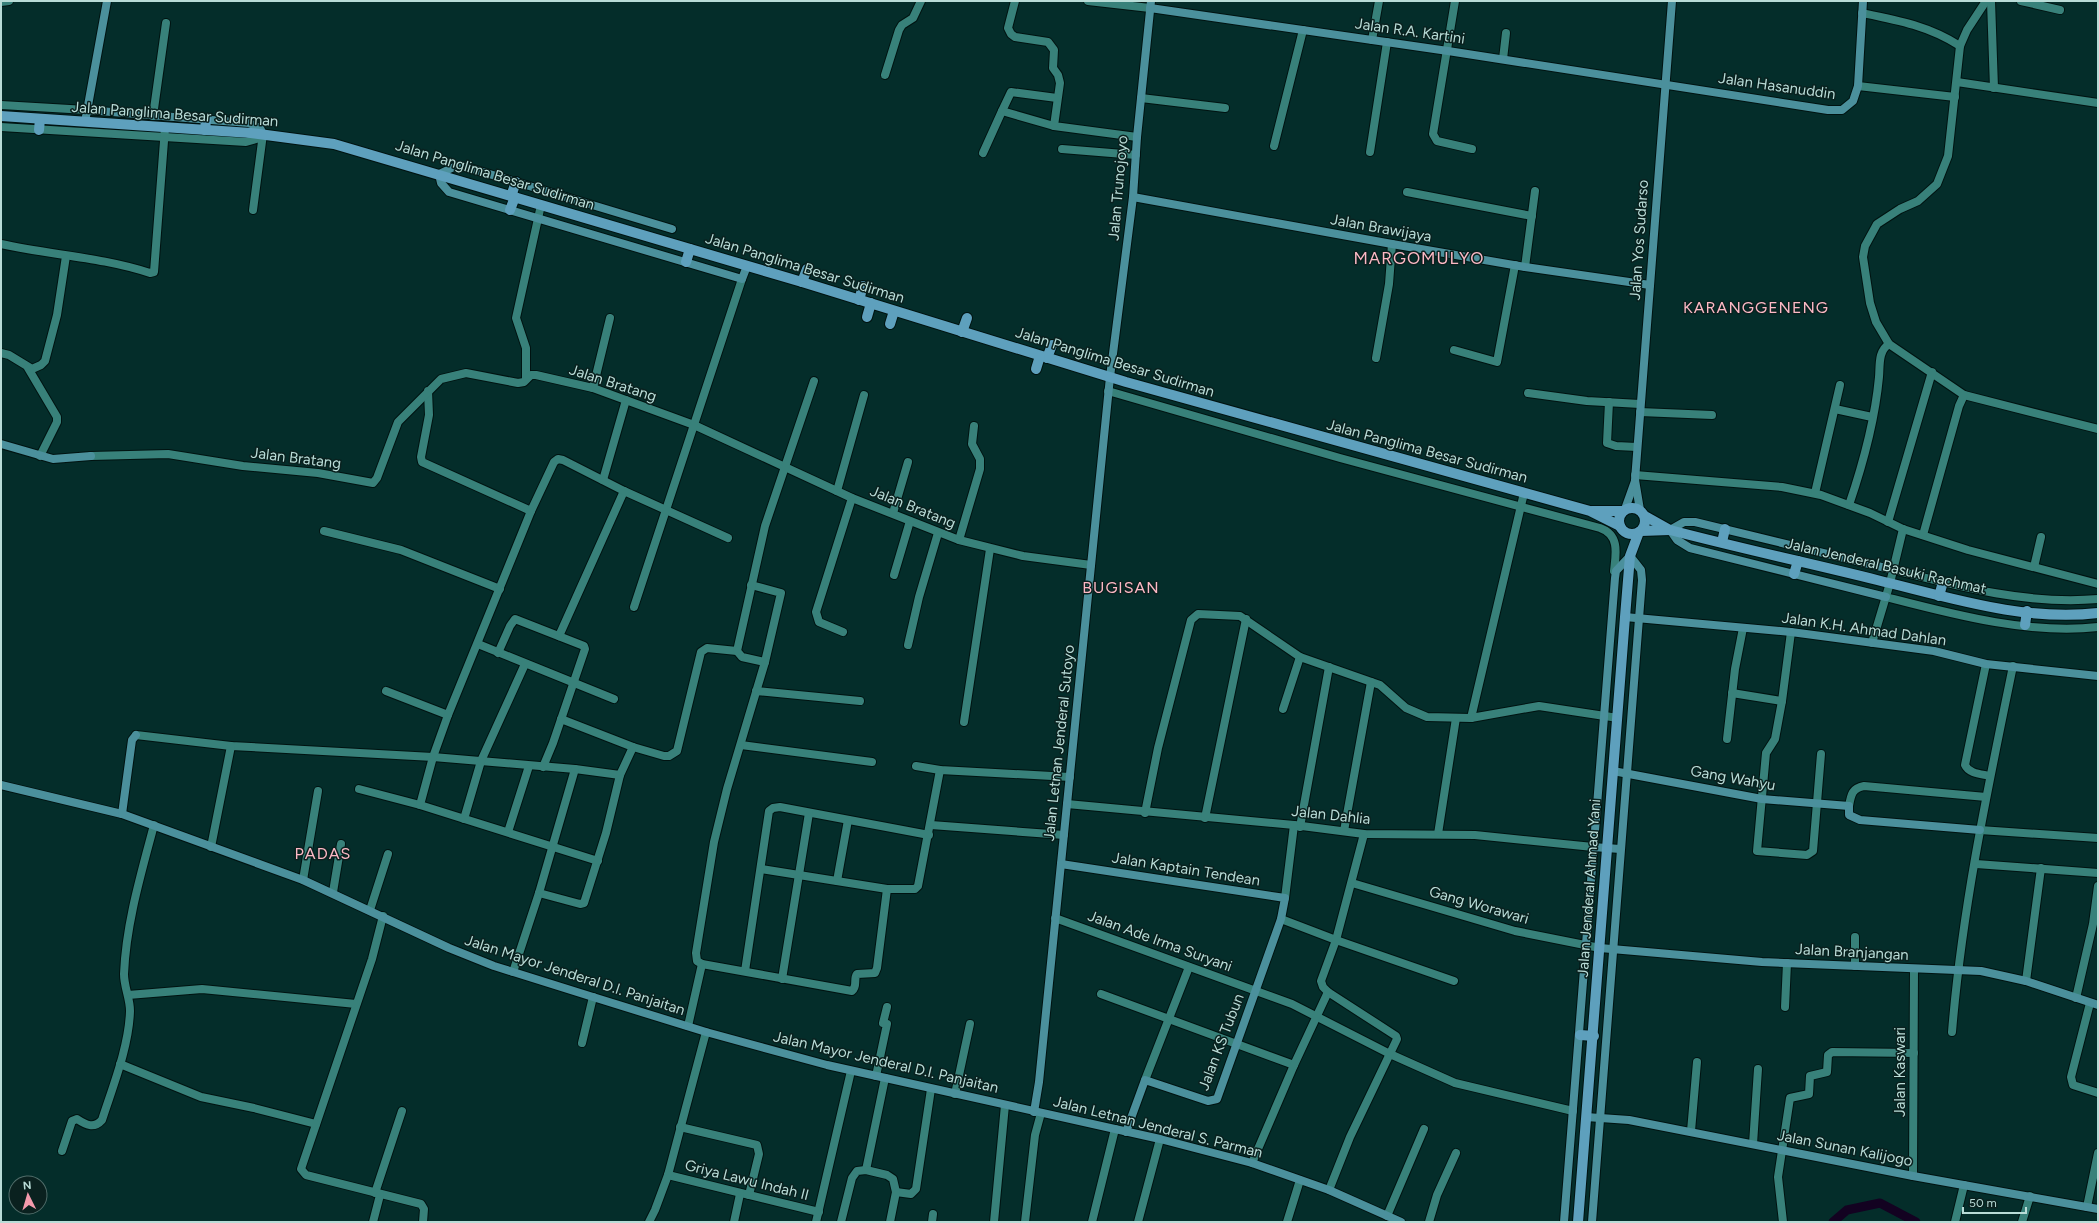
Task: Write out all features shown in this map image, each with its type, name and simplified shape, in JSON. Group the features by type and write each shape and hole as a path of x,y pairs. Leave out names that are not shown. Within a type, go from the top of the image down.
{"main road":[{"name":"Jalan Panglima Besar Sudirman","path":"1,116 85,122 165,133 205,130 263,134 342,146 802,282 1110,377 1590,511 1622,529"},
{"path":"39,130 40,119"},
{"path":"205,130 206,120"},
{"path":"510,210 516,182"},
{"path":"686,262 690,249"},
{"path":"802,282 807,269"},
{"path":"859,300 863,286"},
{"path":"867,317 871,303"},
{"path":"890,324 894,311"},
{"path":"962,332 967,318"},
{"path":"1036,369 1052,345"},
{"path":"1632,508 1642,513 1645,523 1640,532 1632,534 1622,529 1619,519 1624,510 1632,508"},
{"name":"Jalan Panglima Besar Sudirman","path":"1590,511 1624,510"},
{"name":"Jalan Jenderal Basuki Rachmat","path":"1642,513 1670,530"},
{"name":"Jalan Jenderal Ahmad Yani","path":"1622,529 1630,556"},
{"path":"1722,542 1725,529"},
{"name":"Jalan Jenderal Basuki Rachmat","path":"1640,532 1670,530 1956,600 2027,611 2070,615 2098,613"},
{"name":"Jalan Jenderal Ahmad Yani","path":"1578,1222 1594,1036 1630,556 1640,532"},
{"path":"1794,574 1798,561"},
{"path":"1939,596 1943,582"},
{"path":"2025,625 2027,611"},
{"path":"1580,1035 1594,1036"}],"street":[{"path":"1,2 9,1"},
{"path":"85,122 106,1"},
{"path":"885,75 899,30 902,25 914,18 921,1"},
{"path":"1016,1 1009,32 1015,37 1048,42 1053,46 1053,68 1060,80 1054,126"},
{"path":"1088,1 1151,5"},
{"path":"1372,40 1379,1"},
{"path":"1455,1 1448,51 1433,134 1437,141 1472,149"},
{"name":"Jalan Yos Sudarso","path":"1642,513 1635,478 1672,1"},
{"name":"Jalan Hasanuddin","path":"1665,84 1828,110 1842,110 1853,101 1858,86 1863,1"},
{"path":"1986,1 1967,30 1960,46 1948,156 1938,184 1918,201 1900,209 1877,224 1865,246 1863,257 1870,303 1876,322 1889,344 1932,372 1964,396 2098,429"},
{"path":"1991,1 1994,88"},
{"path":"2021,1 2060,10"},
{"name":"Jalan R.A. Kartini","path":"1151,5 1303,30 1665,84"},
{"name":"Jalan Trunojoyo","path":"1110,377 1133,197 1137,137 1151,5"},
{"path":"1862,13 1908,22 1944,36 1960,46"},
{"path":"153,116 166,23"},
{"path":"1274,146 1303,30"},
{"path":"1503,59 1506,33"},
{"path":"1370,152 1387,42"},
{"path":"1956,82 2098,103"},
{"path":"1858,86 1955,97"},
{"path":"983,152 1011,92 1021,92 1057,98"},
{"path":"1141,98 1225,108"},
{"path":"1,105 87,110 249,123 260,128 263,134 253,210"},
{"path":"1002,111 1029,121 1054,126 1137,137"},
{"path":"1,127 39,130 165,133 246,142 260,138 263,134"},
{"path":"1,244 66,256 122,264 150,273 154,272 165,133"},
{"path":"1062,149 1136,155"},
{"path":"672,229 516,182 459,167 450,168 439,174 441,183 449,192 742,279"},
{"path":"1525,267 1535,191"},
{"path":"1407,192 1532,216"},
{"name":"Jalan Brawijaya","path":"1133,197 1525,267 1650,284"},
{"path":"526,379 526,348 516,318 541,205"},
{"path":"1376,358 1389,284 1392,244"},
{"path":"28,368 37,368 45,361 57,315 66,256"},
{"path":"1454,350 1497,362 1515,265"},
{"path":"634,607 747,266"},
{"path":"593,388 610,318"},
{"path":"1849,505 1864,458 1878,388 1881,351 1889,344"},
{"path":"1,353 9,355 28,368 57,417 57,422 40,456"},
{"path":"1888,522 1932,372"},
{"name":"Jalan Bratang","path":"1,444 40,456 58,458 168,454 243,466 318,473 373,483 377,478 398,422 441,378 466,373 515,383 522,383 531,375 536,375 593,388 694,425 852,498 893,513 938,533 959,540 1023,556 1091,565"},
{"name":"Jalan Letnan Jenderal Sutoyo","path":"1037,1113 1055,918 1110,377"},
{"path":"737,651 764,526 814,381"},
{"path":"1815,493 1840,385"},
{"path":"428,390 429,415 421,457 422,462 531,511"},
{"path":"1108,392 1605,530 1612,537 1616,547 1614,571"},
{"path":"1528,393 1609,402 1640,408 1712,415"},
{"path":"837,491 864,395"},
{"path":"1923,535 1959,406 1964,396"},
{"path":"603,480 626,400"},
{"path":"1609,402 1607,443 1616,446 1637,448"},
{"path":"1835,409 1872,416"},
{"path":"959,540 980,469 980,459 972,444 974,426"},
{"path":"420,805 433,757 448,715 531,511 554,462 558,459 562,460 624,491 728,538"},
{"path":"893,513 908,462"},
{"path":"1635,478 1782,487 1815,493 1849,505 1903,529 1968,550 2098,584"},
{"name":"Jalan Yos Sudarso","path":"1624,510 1635,478"},
{"path":"559,636 624,491"},
{"path":"1471,718 1524,493"},
{"path":"843,632 819,622 816,612 852,498"},
{"path":"894,575 910,521"},
{"path":"2098,599 2072,602 2002,594 1943,582 1725,529 1690,522 1676,525 1670,530 1677,540 1690,548 1953,614 2025,625 2070,628 2098,627"},
{"path":"1872,643 1894,570 1903,529"},
{"path":"324,531 401,550 500,589"},
{"path":"908,645 919,597 938,533"},
{"path":"2034,567 2041,537"},
{"path":"964,722 990,548"},
{"path":"1564,1222 1615,578 1616,571 1630,556 1638,565 1642,574 1592,1222"},
{"path":"751,585 781,593 765,662 727,789 714,842 696,954 697,961 702,964 849,992 854,989 857,974 875,973 877,968 887,889"},
{"path":"1145,813 1158,748 1191,620 1198,614 1231,614 1246,619 1300,657 1380,685 1406,708 1418,714 1437,718 1471,718 1539,706 1618,718"},
{"name":"Jalan K.H. Ahmad Dahlan","path":"1625,617 1791,632 1934,651 1986,664 2098,676"},
{"path":"1205,818 1246,619"},
{"path":"498,653 514,620 584,646 585,654 572,683 561,719 542,767"},
{"path":"1727,739 1732,693 1743,628"},
{"path":"1791,632 1782,701 1775,739 1766,753 1756,848 1760,853 1807,855 1813,851 1818,805 1821,754"},
{"path":"478,644 614,699"},
{"path":"561,719 633,747 664,756 669,756 677,751 704,648 737,651 742,657 765,662"},
{"path":"1283,709 1300,657"},
{"path":"464,818 481,761 525,664"},
{"path":"1986,664 1965,766 1972,772 1990,776"},
{"path":"1952,1032 1957,970 1976,864 1980,830 2012,666"},
{"path":"1329,667 1297,826 1281,919 1454,982"},
{"path":"1344,831 1371,682"},
{"path":"756,690 860,701"},
{"path":"386,691 448,715"},
{"path":"1732,693 1782,701"},
{"path":"1438,834 1456,718"},
{"path":"122,814 132,740 136,735 230,746 433,757 620,774"},
{"path":"741,745 872,762"},
{"path":"211,847 230,746"},
{"path":"539,893 580,904 584,903 598,861 620,774 633,747"},
{"path":"508,832 529,766"},
{"path":"916,766 940,770 1070,777"},
{"path":"513,972 539,893 575,769"},
{"path":"761,869 887,889 910,890 918,886 931,825 940,770"},
{"name":"Gang Wahyu","path":"1613,771 1762,799 1818,805 1849,806"},
{"name":"Jalan Mayor Jenderal D.I. Panjaitan","path":"1,785 122,814 154,825 333,892 448,948 513,972 706,1032 851,1071 1037,1113"},
{"path":"1986,797 1864,786 1857,787 1852,792 1849,815 1860,820 2098,838"},
{"path":"359,789 464,818 552,848 598,861"},
{"path":"303,880 318,791"},
{"name":"Jalan Dahlia","path":"1067,804 1145,813 1297,826 1364,834 1475,835 1593,847"},
{"path":"745,971 769,811 773,808 780,807 929,835"},
{"path":"782,979 809,813"},
{"path":"837,881 848,820"},
{"path":"62,1152 72,1121 77,1119 86,1125 91,1126 102,1120 120,1064 129,1017 128,995 124,976 130,927 137,887 154,825"},
{"path":"931,825 1064,835"},
{"path":"1329,1190 1350,1137 1390,1054 1396,1036 1328,992 1323,987 1321,981 1336,940 1364,834"},
{"path":"333,892 341,844"},
{"path":"1593,847 1620,849"},
{"path":"370,910 388,854"},
{"name":"Jalan Kaptain Tendean","path":"1061,864 1285,898"},
{"path":"1976,864 2098,873"},
{"path":"2026,981 2041,868"},
{"name":"Gang Worawari","path":"1352,883 1515,931 1600,948"},
{"path":"2076,998 2093,924 2098,886"},
{"path":"383,916 372,959 301,1167 302,1172 306,1175 421,1204 424,1209 423,1222"},
{"name":"Jalan Ade Irma Suryani","path":"1055,918 1292,1004 1390,1054 1455,1083 1573,1111"},
{"name":"Jalan KS Tubun","path":"1145,1080 1212,1101 1219,1096 1281,919"},
{"path":"1855,966 1856,937"},
{"name":"Jalan Branjangan","path":"1600,948 1788,963 1981,971 2026,981 2094,1004"},
{"path":"1785,1007 1788,963"},
{"path":"688,1026 702,964"},
{"path":"1126,1132 1189,967"},
{"name":"Jalan Kaswari","path":"1913,1176 1914,969"},
{"path":"128,995 202,989 356,1004"},
{"path":"1252,1163 1294,1065 1328,992"},
{"path":"1101,994 1168,1020 1294,1065"},
{"path":"582,1042 593,997"},
{"path":"2094,1004 2071,1077 2073,1085 2098,1093"},
{"path":"876,1076 887,1024 883,1023 887,1007"},
{"path":"955,1094 970,1024"},
{"path":"648,1222 655,1210 668,1175 706,1032"},
{"path":"1783,1222 1778,1177 1790,1098 1809,1094 1810,1076 1827,1072 1830,1053 1914,1053"},
{"path":"1691,1131 1697,1062"},
{"path":"120,1064 201,1097 254,1108 316,1124"},
{"path":"1753,1144 1758,1069"},
{"path":"816,1222 851,1071"},
{"path":"866,1170 885,1078"},
{"path":"896,1192 911,1194 916,1189 931,1089"},
{"path":"994,1222 1005,1105"},
{"path":"373,1222 378,1194 402,1111"},
{"path":"1025,1222 1037,1113"},
{"name":"Jalan Letnan Jenderal S. Parman","path":"1037,1113 1160,1139 1252,1163 1329,1190 1401,1222"},
{"name":"Jalan Sunan Kalijogo","path":"1586,1117 1629,1120 1691,1131 1913,1176 2098,1209"},
{"path":"680,1127 757,1145 759,1154 734,1222"},
{"path":"1387,1216 1424,1129"},
{"path":"1092,1222 1116,1130"},
{"path":"1138,1222 1160,1139"},
{"path":"1429,1222 1437,1195 1456,1153"},
{"path":"2087,1207 2098,1153"},
{"path":"841,1222 852,1178 857,1171 866,1170 887,1175 893,1179 896,1192 890,1222"},
{"name":"Griya Lawu Indah II","path":"668,1175 819,1212"},
{"path":"1287,1222 1300,1180"},
{"path":"1955,1222 1964,1185"},
{"path":"2022,1222 2030,1196"}],"waterway":[{"path":"1833,1222 1847,1210 1880,1203 1916,1222"}],"district":[{"name":"MARGOMULYO","path":"1419,258"},
{"name":"KARANGGENENG","path":"1756,307"},
{"name":"BUGISAN","path":"1121,587"},
{"name":"PADAS","path":"323,853"}]}
